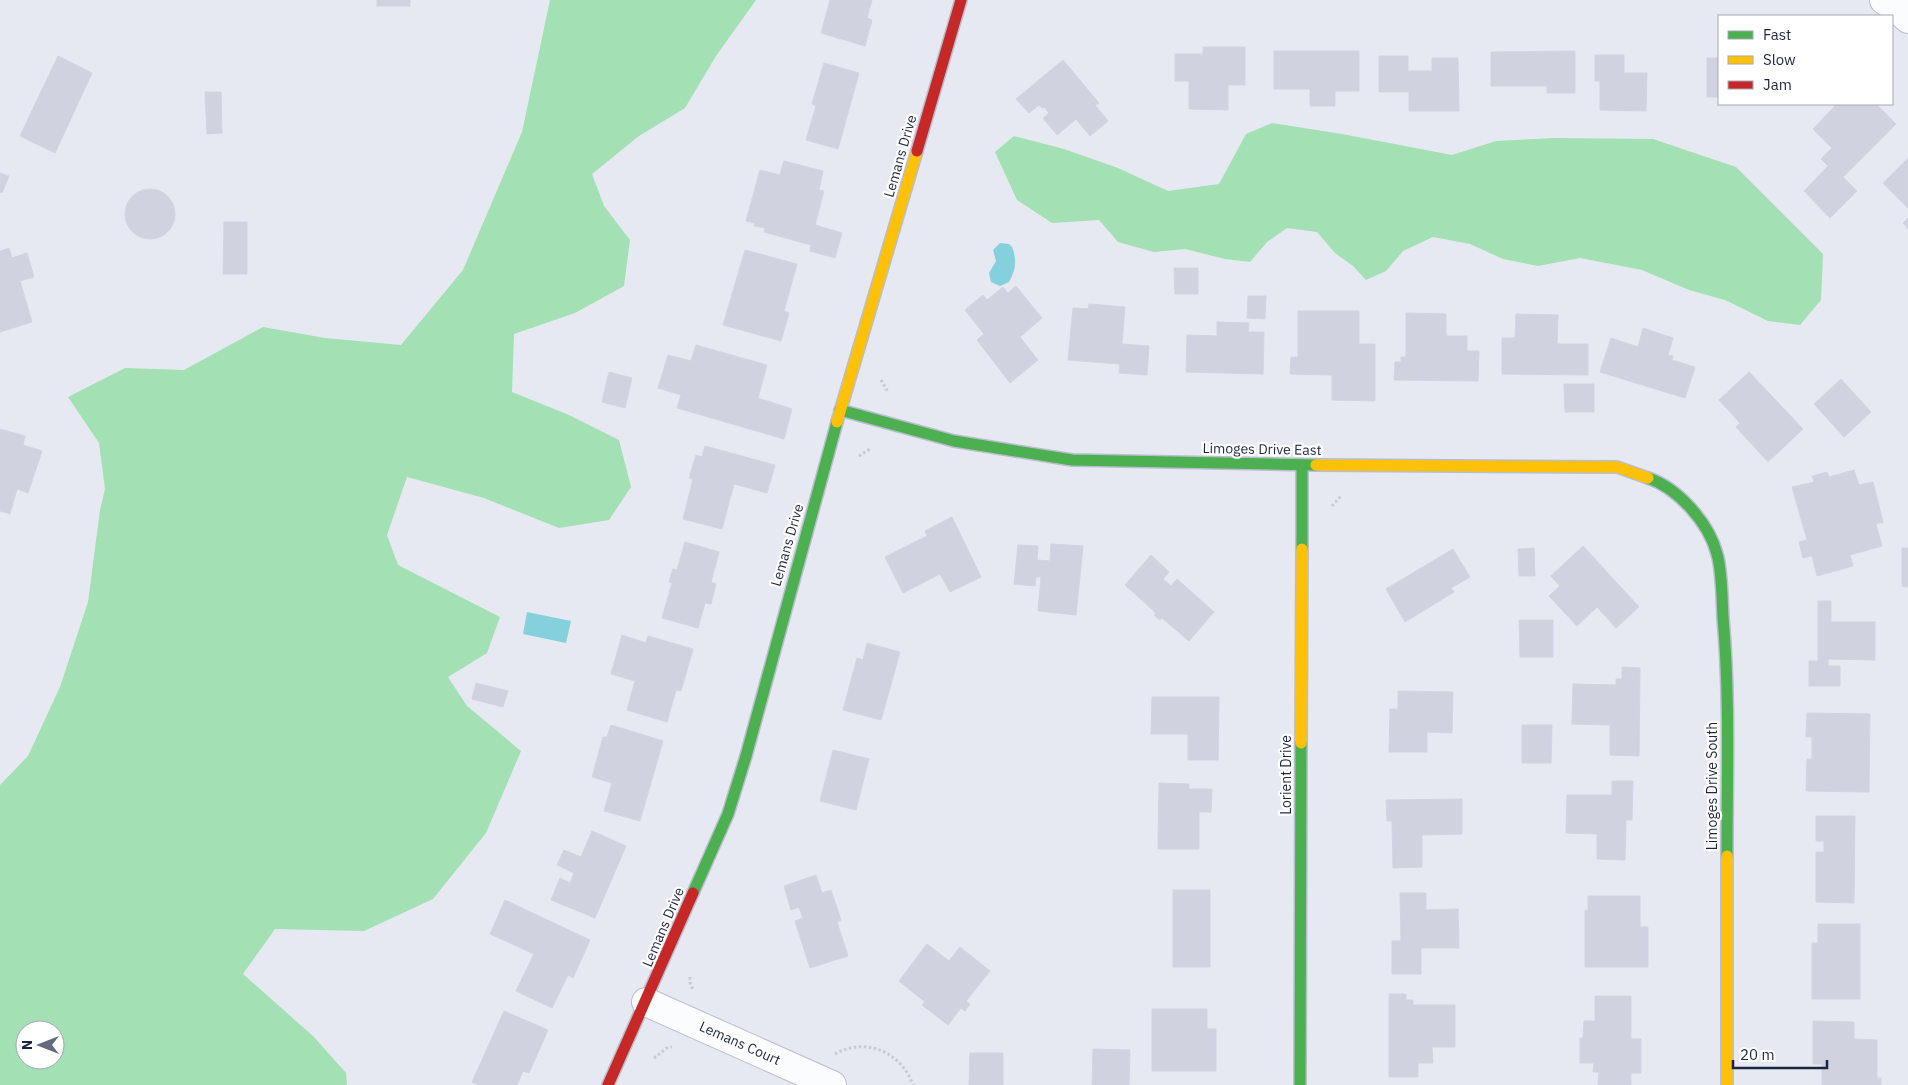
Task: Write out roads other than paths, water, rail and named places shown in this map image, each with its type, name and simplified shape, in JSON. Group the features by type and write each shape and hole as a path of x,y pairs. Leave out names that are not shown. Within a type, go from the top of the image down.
{"street":[{"name":"Lemans Drive","path":"608,1085 728,814 746,756 840,410 961,0"},
{"path":"1884,0 1908,19"},
{"name":"Limoges Drive East","path":"840,410 954,441 1072,460 1302,465 1617,467 1652,479 1680,498"},
{"name":"Lorient Drive","path":"1300,1085 1302,465"},
{"name":"Limoges Drive South","path":"1680,498 1695,513 1711,537 1718,555 1727,666 1727,1085"},
{"name":"Lemans Court","path":"646,1002 832,1085"}],"water":[{"path":"1000,243 1009,244 1012,247 1015,261 1009,282 1000,286 991,282 989,273 996,261 993,250"},
{"path":"527,612 571,621 566,643 523,634"}]}
